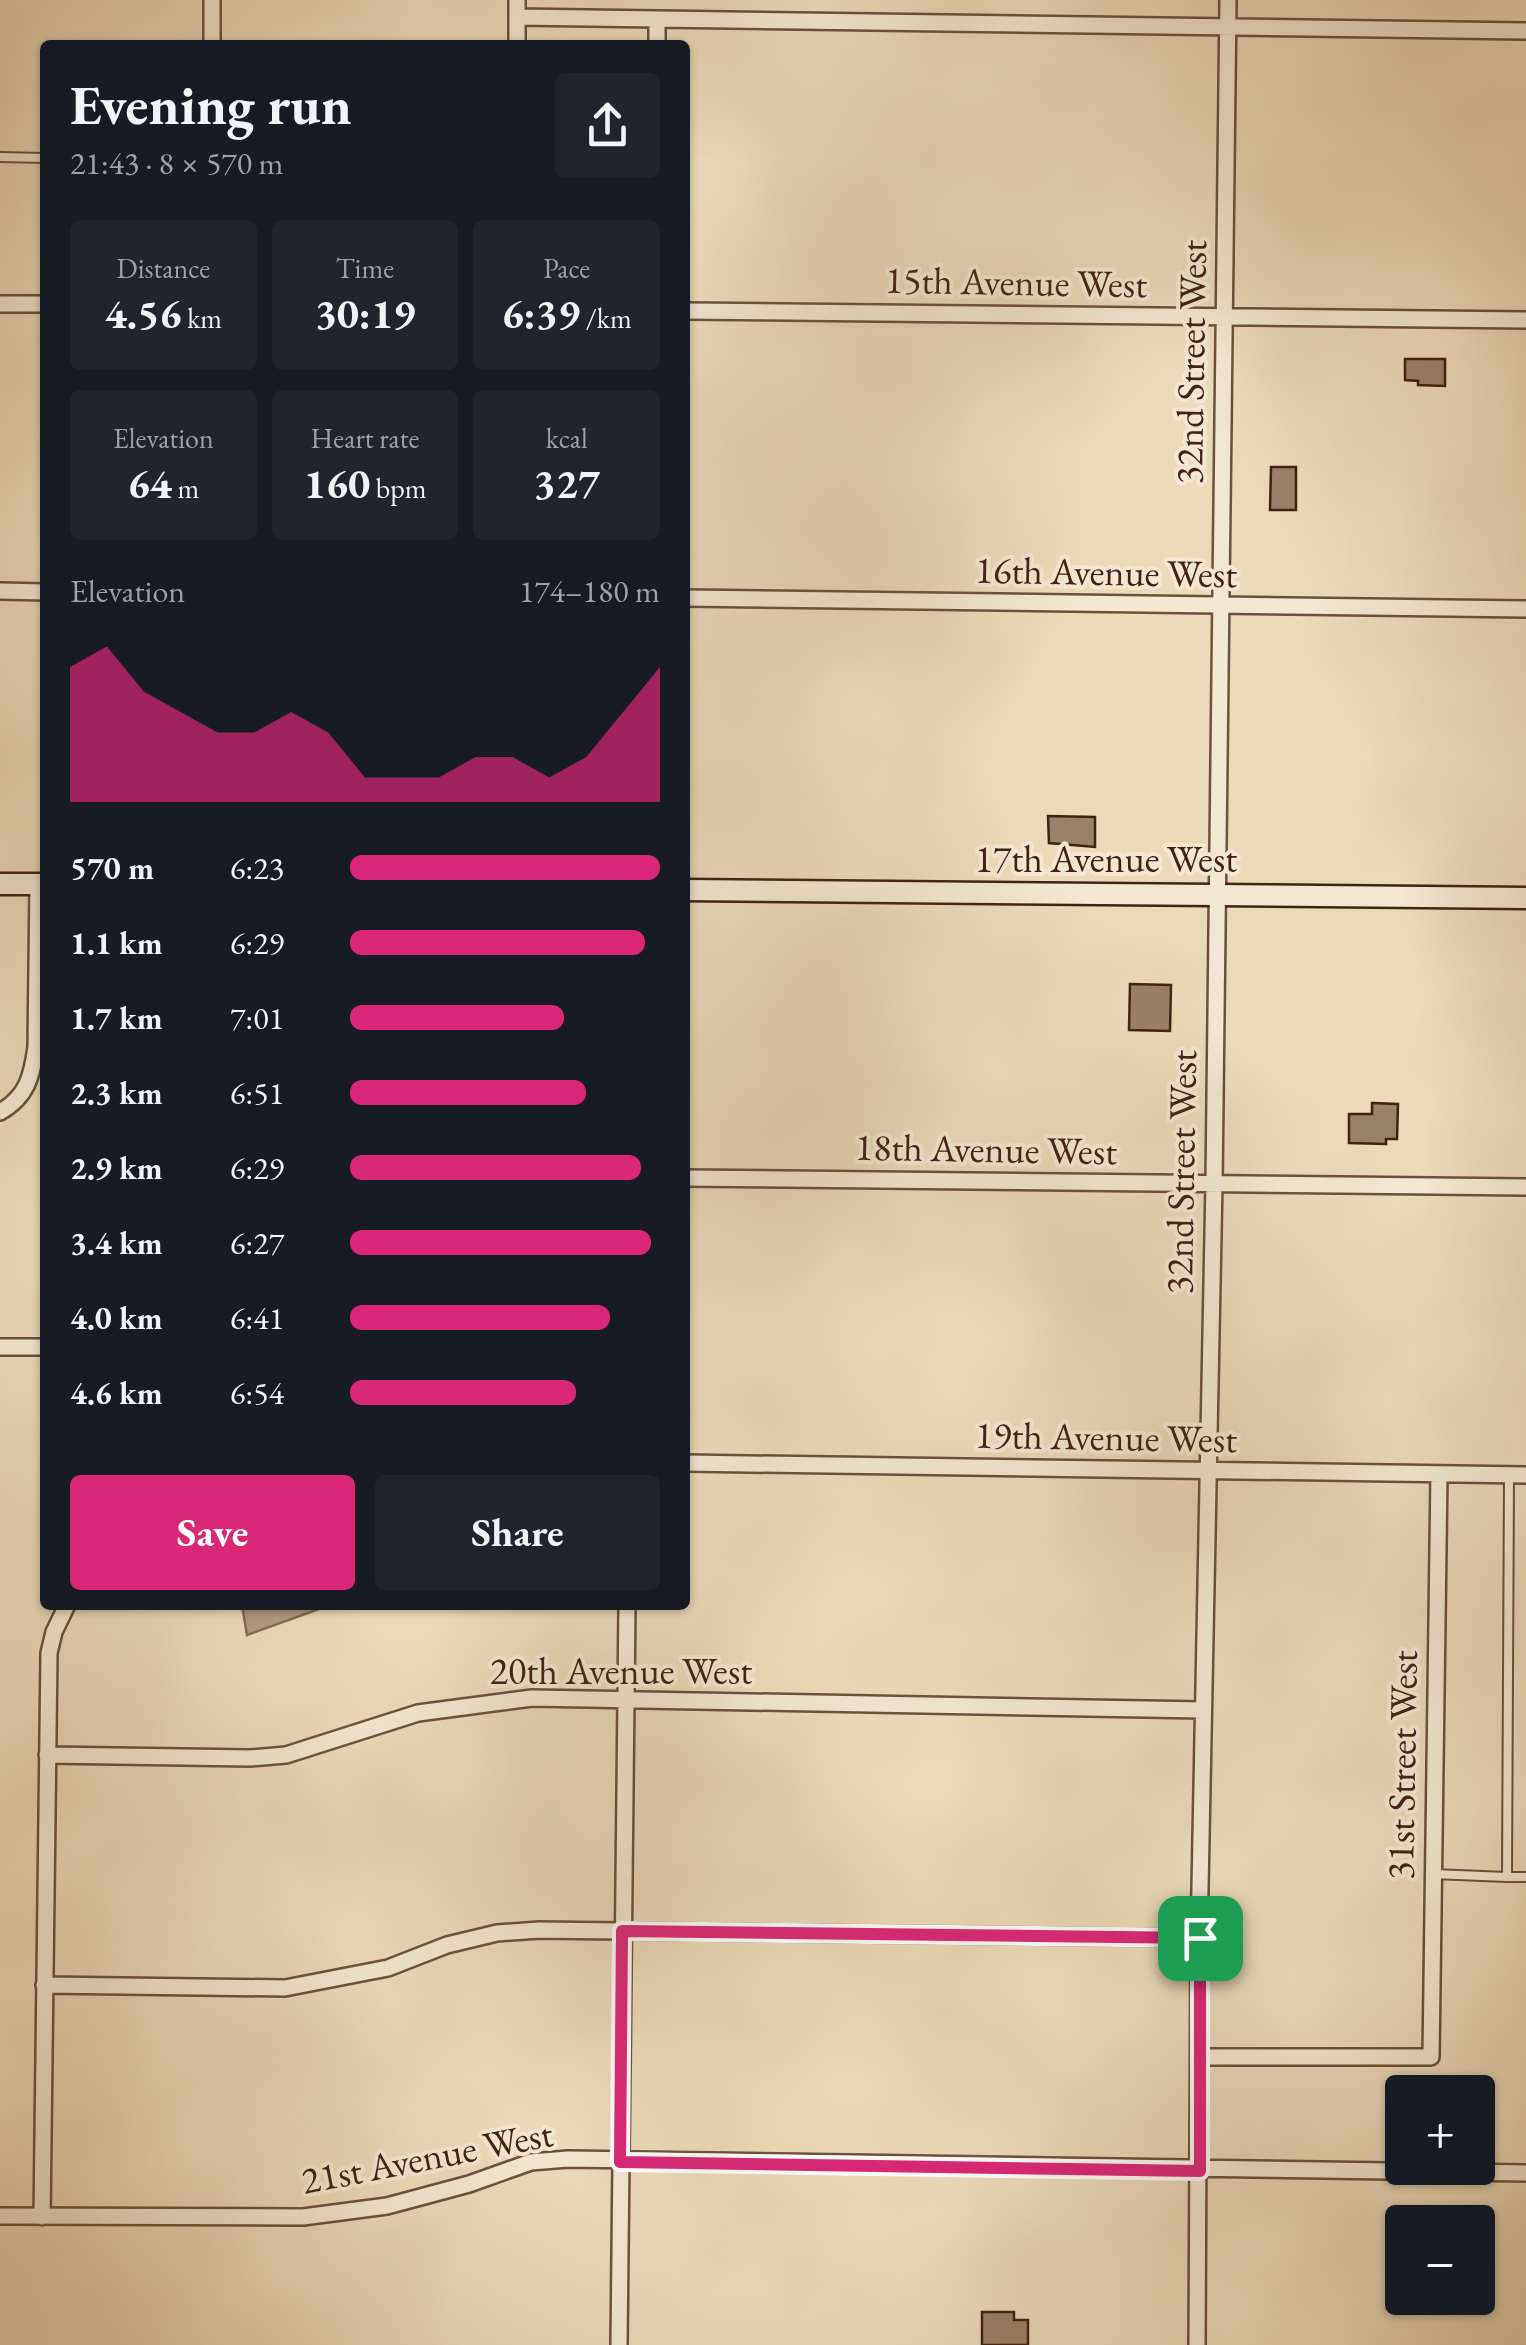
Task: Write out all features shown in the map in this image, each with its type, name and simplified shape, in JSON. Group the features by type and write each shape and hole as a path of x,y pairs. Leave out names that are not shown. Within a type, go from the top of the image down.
{"street":[{"path":"212,0 212,40"},
{"name":"32nd Street West","path":"1197,2345 1228,0"},
{"path":"516,40 517,8 657,19 1526,31"},
{"path":"656,40 657,19"},
{"path":"0,304 40,304"},
{"name":"15th Avenue West","path":"690,311 1526,320"},
{"path":"0,591 40,592"},
{"name":"16th Avenue West","path":"690,598 1526,610"},
{"path":"0,884 40,884"},
{"name":"17th Avenue West","path":"690,890 1526,898"},
{"path":"0,1112 21,1097 32,1073 40,938"},
{"name":"18th Avenue West","path":"690,1178 1526,1187"},
{"path":"0,1348 40,1347"},
{"name":"19th Avenue West","path":"690,1463 1518,1475"},
{"name":"31st Street West","path":"1200,2057 1430,2058 1439,1474"},
{"path":"42,2216 49,1652 65,1610"},
{"path":"619,2345 627,1610"},
{"name":"20th Avenue West","path":"47,1755 286,1755 418,1713 532,1698 1203,1710"},
{"path":"44,1985 285,1988 388,1968 447,1945 497,1933 1200,1938"},
{"name":"21st Avenue West","path":"0,2216 303,2217 416,2199 532,2162 568,2159 1526,2173"}],"lane":[{"path":"0,157 40,158"},
{"path":"1507,1877 1518,1475"},
{"path":"1433,1874 1526,1877"}],"shaded area":[{"path":"243,1610 316,1610 247,1635"}],"building":[{"path":"1405,359 1445,359 1445,386 1418,385 1418,381 1405,380"},
{"path":"1271,467 1296,467 1296,510 1270,510"},
{"path":"1048,816 1095,817 1095,847 1049,843"},
{"path":"1130,984 1171,985 1170,1031 1129,1030"},
{"path":"1372,1103 1398,1104 1397,1139 1386,1139 1386,1144 1349,1143 1349,1114 1372,1114"},
{"path":"982,2312 1014,2312 1014,2320 1028,2320 1028,2345 982,2345"}],"route":[{"path":"622,1931 1200,1938 1200,2171 620,2162 622,1931"}]}
